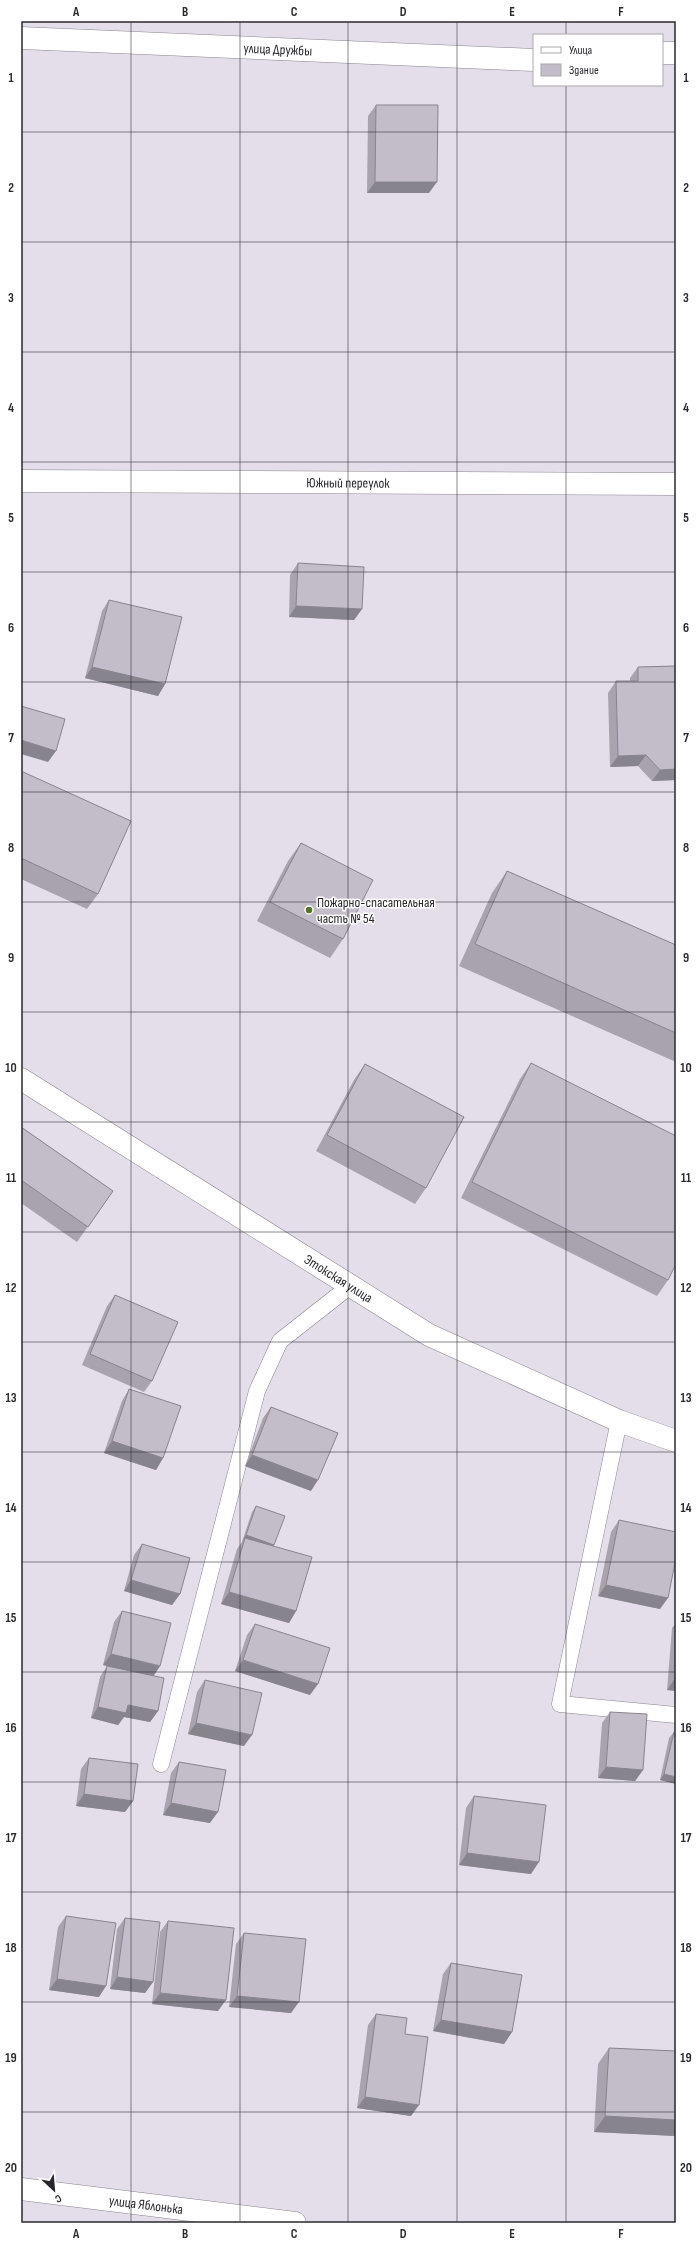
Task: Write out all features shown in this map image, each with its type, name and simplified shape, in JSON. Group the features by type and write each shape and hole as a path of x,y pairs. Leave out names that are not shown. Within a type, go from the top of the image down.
{"street":[{"name":"улица Дружбы","path":"21,38 533,60"},
{"path":"663,53 676,53"},
{"name":"Южный переулок","path":"21,482 176,480 676,484"},
{"name":"Этокская улица","path":"21,1079 429,1335 618,1421 676,1441"},
{"name":"улица Яблонька","path":"21,2189 295,2223"}],"lane":[{"path":"161,1764 257,1391 280,1341 350,1286"},
{"path":"618,1421 560,1704 676,1714"}],"building":[{"path":"376,105 438,105 437,182 375,182"},
{"path":"298,563 364,567 362,609 296,606"},
{"path":"109,600 182,617 165,684 92,667"},
{"path":"676,666 676,769 660,770 646,755 618,756 616,681 638,681 638,667"},
{"path":"21,706 65,719 56,751 21,740"},
{"path":"21,771 131,821 98,894 21,858"},
{"name":"Пожарно-спасательная часть № 54","path":"301,843 373,880 343,939 270,902"},
{"path":"507,871 676,945 676,1033 475,944"},
{"path":"531,1063 676,1136 676,1264 668,1280 472,1182"},
{"path":"365,1064 464,1117 426,1188 327,1135"},
{"path":"21,1127 113,1191 88,1227 21,1180"},
{"path":"115,1295 178,1322 152,1381 90,1354"},
{"path":"129,1389 181,1406 163,1458 112,1441"},
{"path":"271,1407 338,1433 318,1480 252,1455"},
{"path":"256,1506 285,1516 274,1545 246,1535"},
{"path":"619,1520 676,1532 676,1558 668,1598 606,1585"},
{"path":"245,1538 312,1557 296,1611 229,1592"},
{"path":"142,1544 190,1558 180,1594 131,1580"},
{"path":"122,1611 171,1623 160,1666 111,1654"},
{"path":"255,1624 330,1648 318,1684 243,1660"},
{"path":"107,1666 164,1678 158,1711 128,1705 126,1713 98,1707"},
{"path":"205,1680 262,1693 252,1735 196,1723"},
{"path":"610,1712 647,1714 643,1770 606,1767"},
{"path":"674,1732 676,1733 676,1777 664,1774"},
{"path":"89,1758 138,1764 133,1801 84,1794"},
{"path":"179,1762 226,1770 218,1812 171,1803"},
{"path":"474,1796 546,1805 539,1862 467,1853"},
{"path":"66,1916 116,1923 106,1986 57,1979"},
{"path":"125,1918 160,1922 153,1982 117,1977"},
{"path":"168,1921 234,1928 226,2000 160,1993"},
{"path":"244,1933 306,1939 299,2002 237,1996"},
{"path":"451,1963 522,1975 512,2032 441,2020"},
{"path":"376,2014 407,2018 405,2034 428,2037 419,2105 365,2097"},
{"path":"609,2048 676,2051 676,2120 605,2116"}],"place":[{"name":"Пожарно-спасательная часть № 54","path":"309,910"}]}
